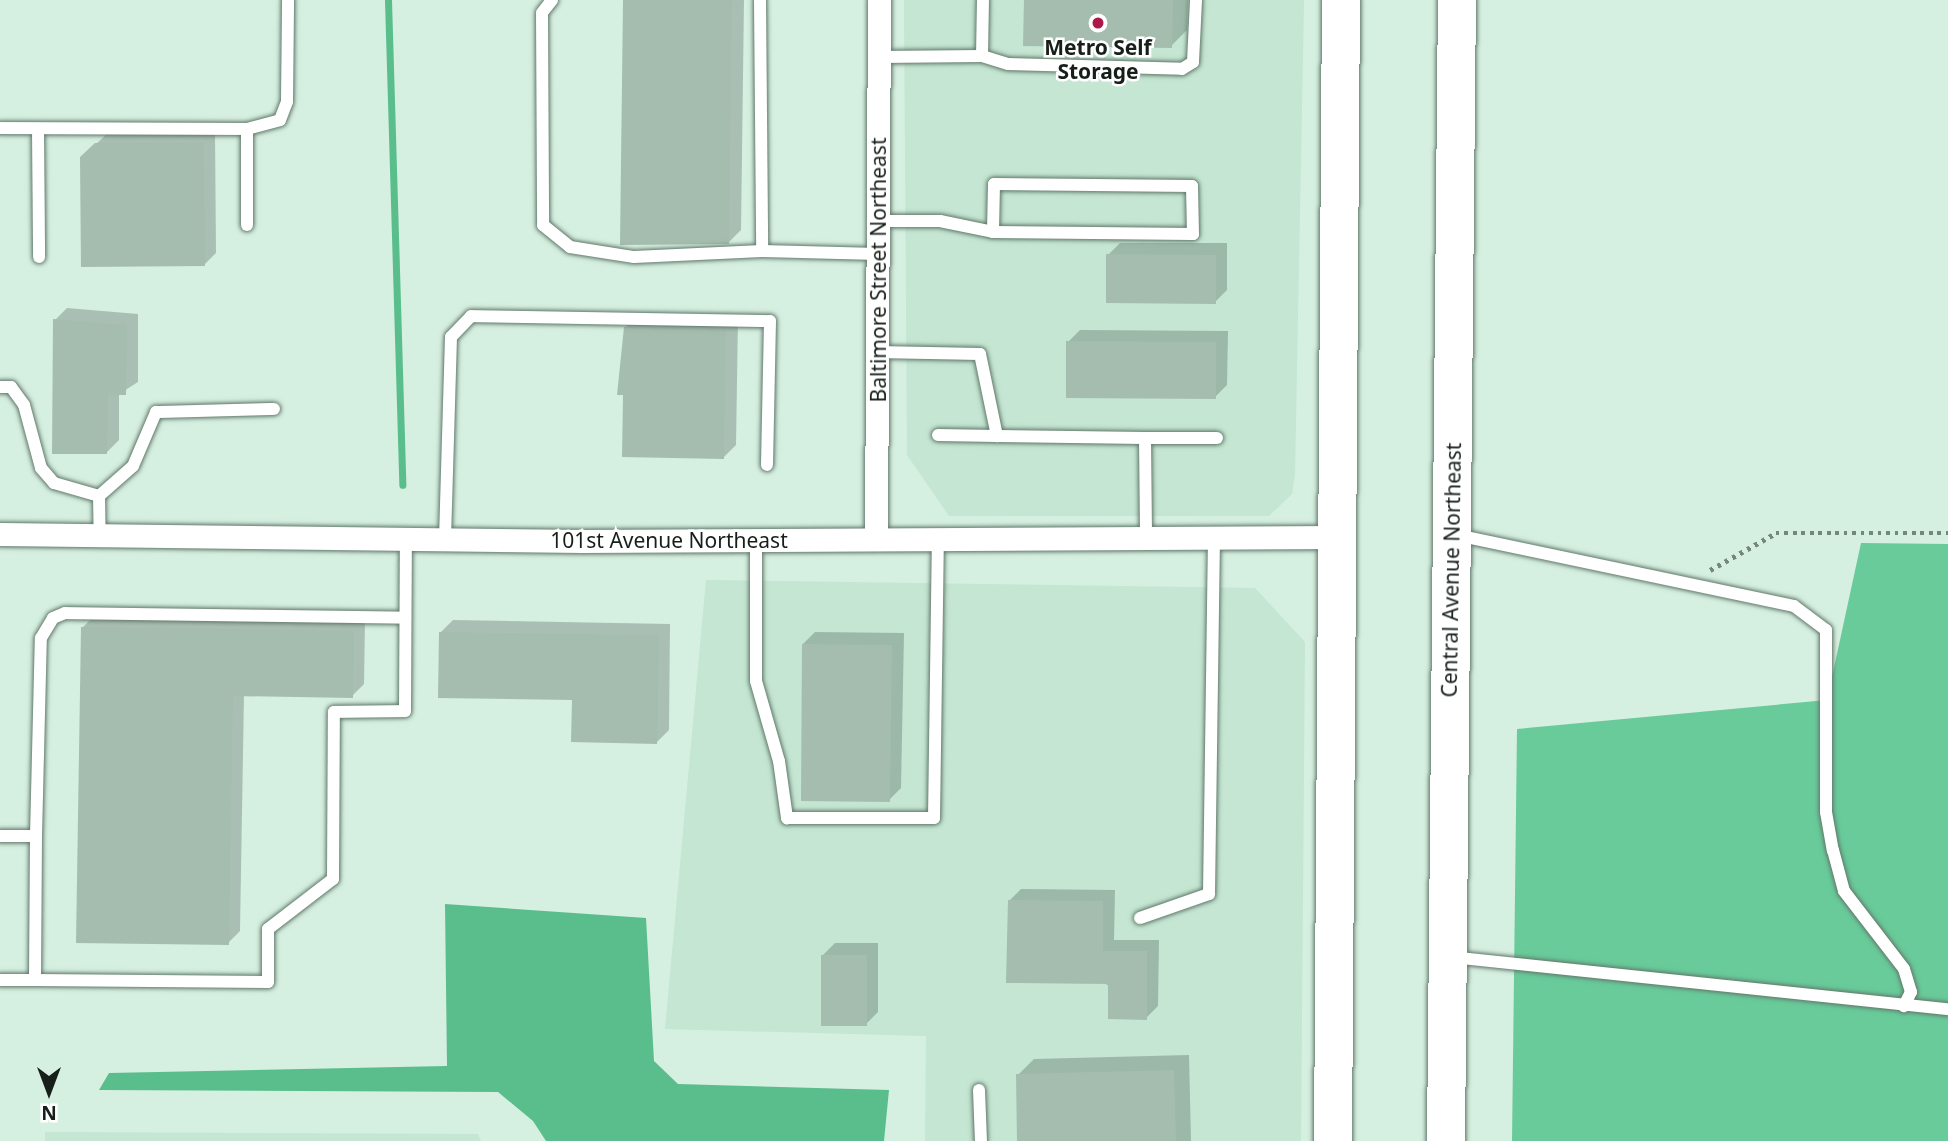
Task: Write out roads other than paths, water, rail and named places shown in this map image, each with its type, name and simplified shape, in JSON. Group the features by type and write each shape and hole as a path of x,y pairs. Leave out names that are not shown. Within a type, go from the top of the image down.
{"highway":[{"path":"1333,1141 1341,0"},
{"name":"Central Avenue Northeast","path":"1446,1141 1457,0"}],"street":[{"name":"Baltimore Street Northeast","path":"876,540 879,0"},
{"name":"101st Avenue Northeast","path":"0,534 756,540 1337,537"}],"lane":[{"path":"0,128 247,129 280,120 286,102 288,0"},
{"path":"552,0 542,13 543,225 570,247 634,257 762,251 878,254"},
{"path":"760,0 762,251"},
{"path":"982,56 983,0"},
{"path":"879,57 982,56 1008,64 1182,69 1193,62 1196,0"},
{"path":"247,129 247,225"},
{"path":"38,130 39,257"},
{"path":"878,221 940,221 993,232 1193,234 1192,186 994,184 993,232"},
{"path":"446,539 451,337 471,316 770,321 767,465"},
{"path":"877,352 980,354 997,436"},
{"path":"0,387 11,387 24,405 41,468 54,483 99,496"},
{"path":"99,496 133,466 156,412 274,409"},
{"path":"939,435 1217,438"},
{"path":"1145,438 1146,538"},
{"path":"99,496 100,535"},
{"path":"1451,533 1691,580 1794,606 1826,630 1826,812 1833,850 1844,891 1904,970 1911,992 1904,1006"},
{"path":"1140,918 1209,894 1214,538"},
{"path":"0,979 268,982 268,929 333,879 334,712 405,711 406,539"},
{"path":"756,540 756,681 779,761 787,818 934,818 938,540"},
{"path":"35,979 41,638 44,627 65,613 405,618"},
{"path":"0,836 36,836"},
{"path":"1447,956 1948,1009"},
{"path":"979,1090 981,1141"}],"waterway":[{"path":"388,0 402,485"}],"place":[{"name":"Metro Self Storage","path":"1098,23"}]}
